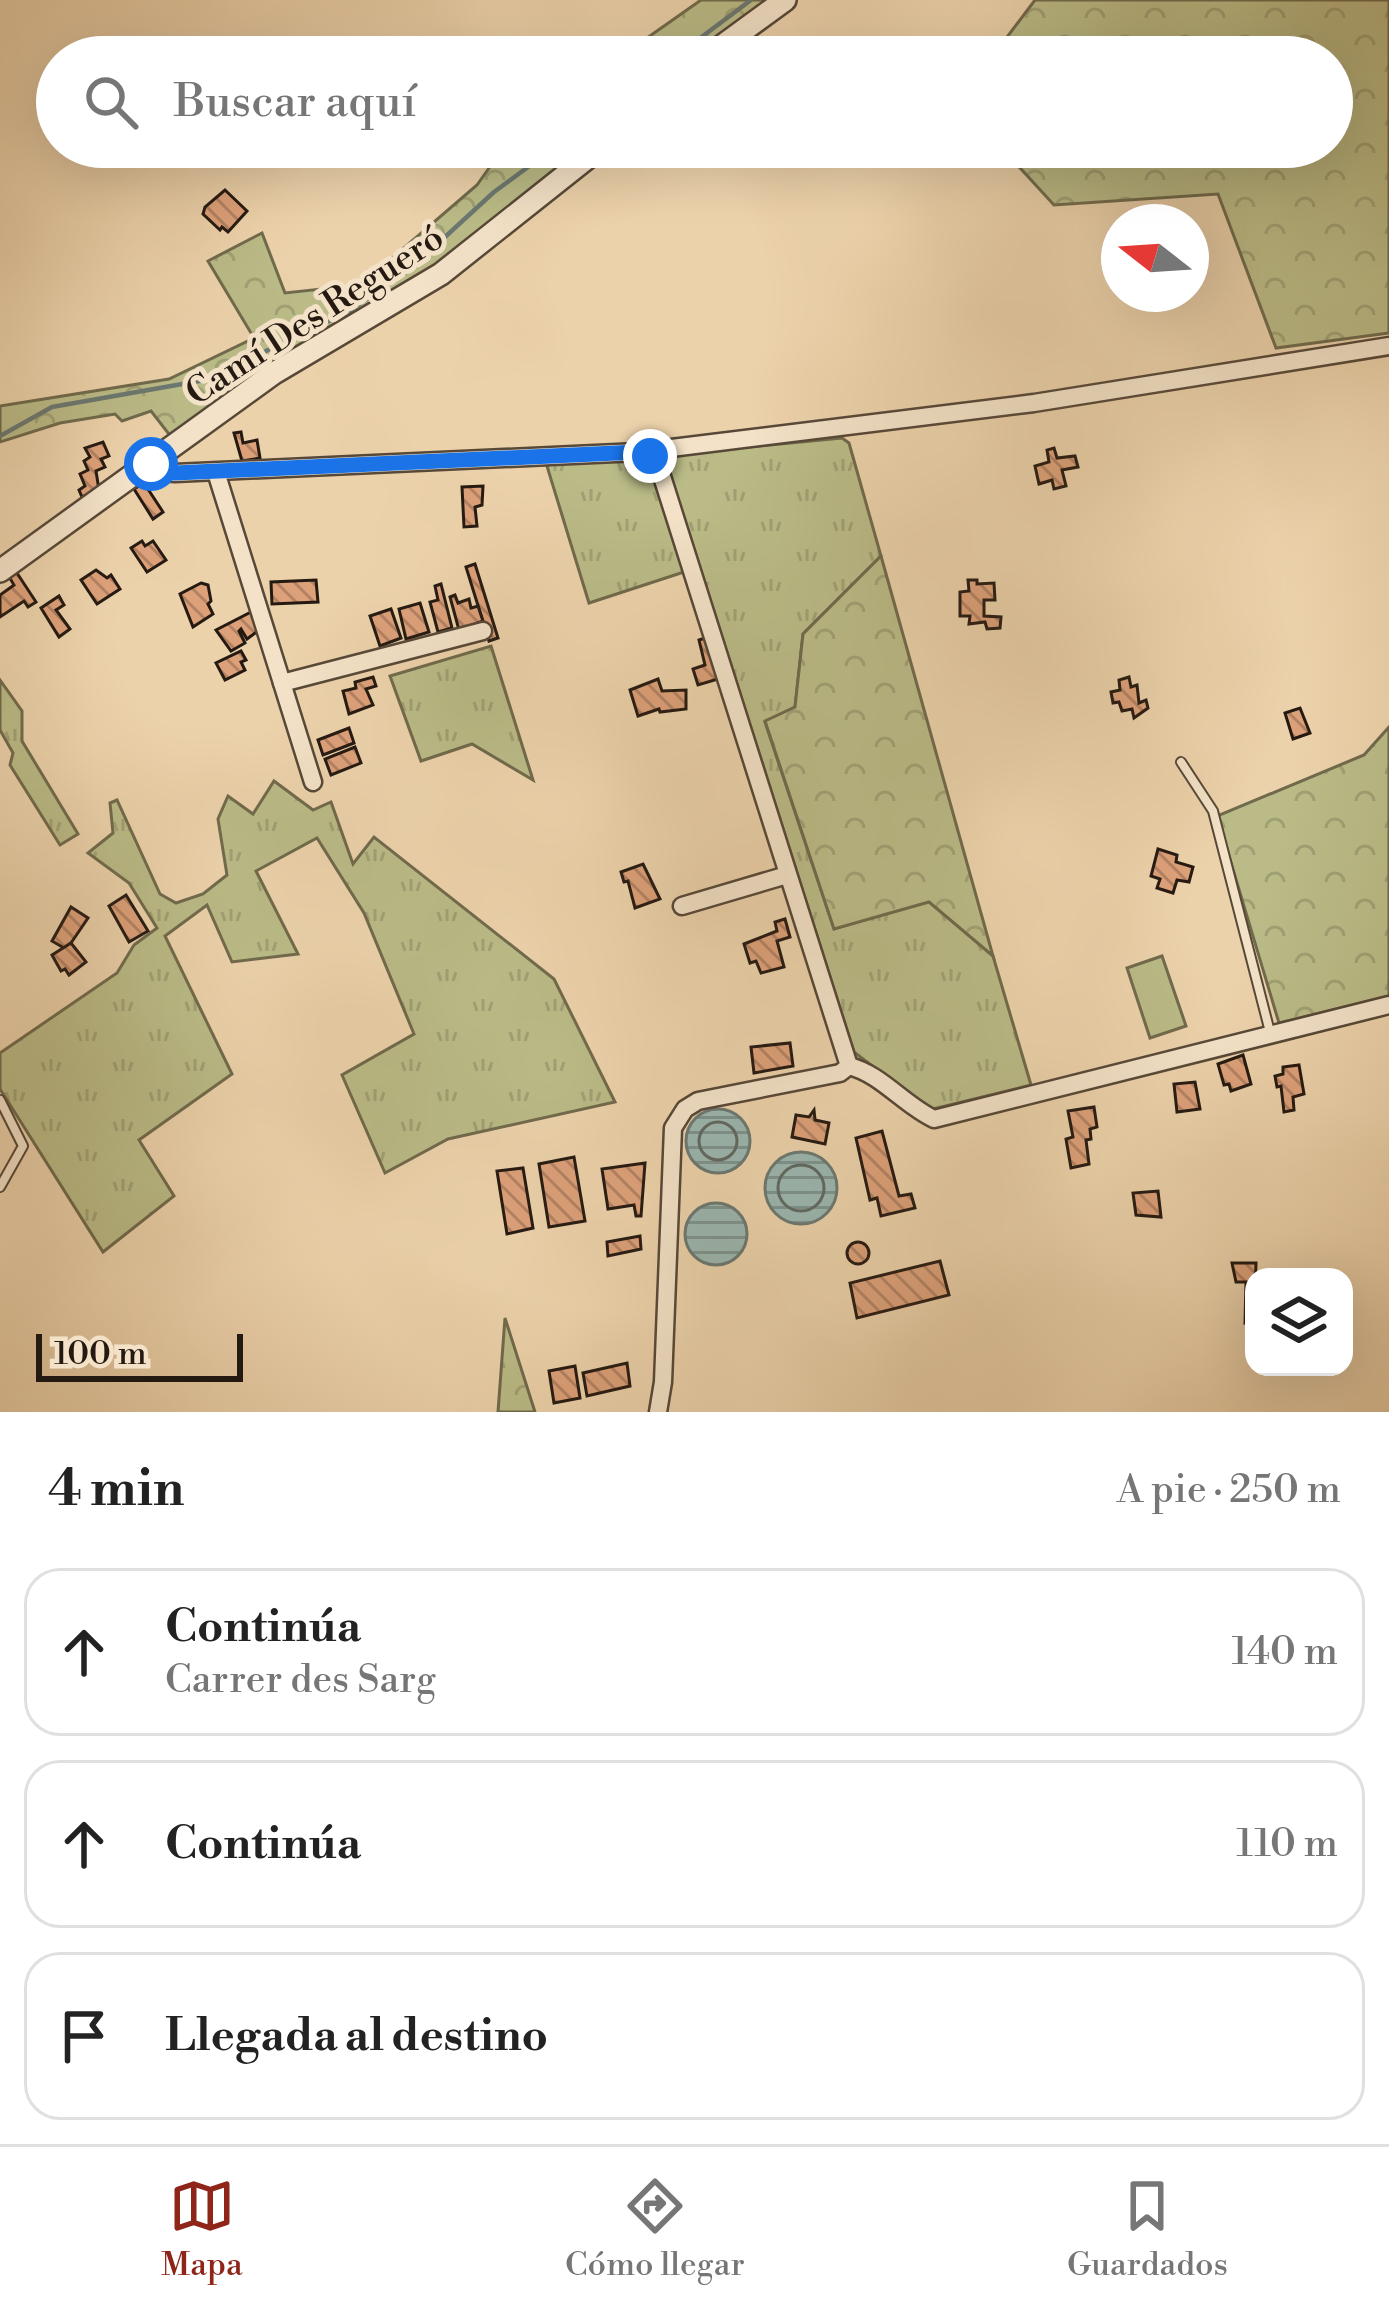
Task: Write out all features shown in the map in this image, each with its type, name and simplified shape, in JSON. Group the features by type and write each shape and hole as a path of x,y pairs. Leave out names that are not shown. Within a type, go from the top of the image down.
{"street":[{"path":"736,36 785,0"},
{"name":"Camí Des Regueró","path":"0,571 274,374 441,274 575,168"},
{"path":"151,464 162,472 216,472 638,452 1034,404 1389,346"},
{"path":"638,452 650,456 659,467 849,1066"},
{"path":"216,472 313,782"},
{"path":"282,683 483,631"},
{"path":"682,906 787,874"},
{"path":"849,1066 863,1070 934,1119 1389,1005"},
{"path":"658,1412 673,1128 685,1109 698,1101 841,1073 849,1066"}],"lane":[{"path":"1181,762 1213,812 1271,1035"},
{"path":"0,1100 23,1146 0,1187"}],"green space":[{"path":"701,0 775,0 723,36 650,36"},
{"path":"1035,0 1389,0 1389,333 1276,348 1218,194 1054,205 1020,168 1353,168 1353,36 1008,36"},
{"path":"489,168 560,168 399,293 172,438 151,411 122,421 115,414 60,423 0,442 0,406 169,379 254,338 208,261 262,233 285,293 340,287 347,297 477,185"},
{"path":"842,438 849,443 881,556 803,634 795,707 765,722 834,929 929,901 993,956 1031,1085 929,1110 854,1052 664,455"},
{"path":"647,458 684,572 589,603 546,463"},
{"path":"881,556 993,956 929,902 834,929 765,721 795,707 803,634"},
{"path":"491,646 533,780 472,744 421,761 390,676"},
{"path":"0,680 22,711 22,741 78,834 60,845 10,765 13,753 0,730"},
{"path":"1389,727 1389,996 1279,1023 1217,816 1364,755"},
{"path":"274,781 313,810 331,802 353,864 374,837 554,979 615,1102 448,1139 385,1173 342,1075 414,1034 364,913 317,838 256,871 298,954 232,962 207,905 165,936 232,1074 139,1140 174,1196 103,1252 0,1089 0,1053 117,973 134,945 157,928 129,883 88,853 113,833 110,803 117,800 160,894 176,903 203,894 227,875 218,819 228,796 253,814"},
{"path":"1162,956 1186,1026 1150,1038 1127,968"},
{"path":"505,1318 535,1412 498,1412"}],"water":[{"path":"718,1109 740,1119 750,1141 740,1163 718,1173 696,1163 686,1141 696,1119"},
{"path":"801,1152 826,1163 837,1188 826,1213 801,1224 776,1213 765,1188 776,1163"},
{"path":"716,1203 738,1212 747,1234 738,1256 716,1265 694,1256 685,1234 694,1212"}],"building":[{"path":"225,190 247,211 228,232 203,214"},
{"path":"241,432 243,443 257,440 260,458 242,461 234,433"},
{"path":"103,442 109,456 101,459 105,467 96,471 99,490 82,497 79,490 85,486 80,474 88,470 84,461 90,457 85,448"},
{"path":"1054,448 1057,458 1075,456 1078,467 1062,470 1066,486 1054,489 1052,480 1039,484 1035,466 1049,462 1047,450"},
{"path":"144,483 163,512 153,519 134,489"},
{"path":"483,486 482,505 475,507 477,526 464,527 462,487"},
{"path":"142,541 145,546 153,541 166,560 147,572 131,548"},
{"path":"475,564 498,638 489,641 466,567"},
{"path":"15,570 36,602 28,607 24,601 0,617 0,595 14,585 8,575"},
{"path":"96,570 107,578 111,575 120,589 97,604 81,580"},
{"path":"316,580 318,602 272,604 271,582"},
{"path":"968,580 994,583 995,600 984,600 984,616 1001,617 1000,628 987,629 985,622 969,624 970,616 960,616 960,592 969,591"},
{"path":"201,583 208,585 213,614 193,627 180,594"},
{"path":"441,584 452,628 438,632 430,602 438,600 435,586"},
{"path":"455,595 458,603 469,599 471,608 478,606 483,621 459,630 450,597"},
{"path":"59,596 64,605 56,610 70,629 59,637 41,608"},
{"path":"420,603 429,632 406,639 399,609"},
{"path":"391,609 401,638 380,646 370,616"},
{"path":"253,611 262,628 247,639 241,629 245,643 231,651 216,630"},
{"path":"705,638 718,679 698,685 693,669 705,665 699,640"},
{"path":"241,651 245,670 225,680 216,663"},
{"path":"373,677 376,686 366,689 373,705 349,714 343,691"},
{"path":"1129,677 1131,687 1137,685 1139,703 1146,700 1148,708 1134,718 1132,709 1122,711 1119,702 1113,703 1111,692 1120,690 1119,680"},
{"path":"658,679 662,691 686,690 686,709 659,709 638,716 630,690"},
{"path":"1300,708 1310,733 1293,739 1285,713"},
{"path":"349,728 354,743 323,755 318,740"},
{"path":"355,747 361,763 331,775 325,759"},
{"path":"1158,849 1193,867 1189,882 1177,880 1173,893 1157,888 1160,879 1151,876"},
{"path":"643,864 660,899 635,908 621,872"},
{"path":"126,895 148,931 129,942 109,906"},
{"path":"71,907 88,918 64,948 52,941"},
{"path":"785,919 790,937 777,941 784,967 761,973 756,961 750,963 744,944 777,931 775,922"},
{"path":"71,943 86,962 69,975 52,955"},
{"path":"790,1043 793,1066 754,1073 751,1047"},
{"path":"1243,1055 1251,1084 1231,1091 1229,1084 1224,1085 1218,1064"},
{"path":"1299,1065 1304,1094 1293,1097 1294,1110 1284,1112 1275,1076 1283,1074 1283,1067"},
{"path":"1195,1082 1200,1109 1177,1112 1174,1084"},
{"path":"1094,1107 1097,1127 1090,1129 1091,1139 1086,1140 1089,1164 1071,1168 1066,1139 1073,1137 1068,1111"},
{"path":"814,1110 815,1120 829,1123 825,1144 792,1137 796,1115 809,1117"},
{"path":"882,1131 899,1196 911,1194 915,1208 881,1216 877,1198 870,1200 856,1138"},
{"path":"574,1157 585,1221 549,1227 539,1164"},
{"path":"645,1163 641,1216 636,1216 634,1205 608,1209 602,1169"},
{"path":"523,1168 533,1228 507,1234 497,1171"},
{"path":"1158,1191 1161,1217 1136,1215 1133,1193"},
{"path":"640,1236 641,1249 608,1256 607,1242"},
{"path":"858,1242 869,1253 858,1264 847,1253"},
{"path":"940,1261 949,1295 857,1318 850,1283"},
{"path":"1232,1263 1256,1263 1256,1268 1245,1268 1245,1282 1236,1282"},
{"path":"627,1363 630,1386 587,1396 583,1373"},
{"path":"575,1366 580,1398 554,1403 549,1371"}],"waterway":[{"path":"703,36 751,0"},
{"path":"0,436 52,407 205,380 348,312 408,271 527,168"}],"route":[{"path":"151,464 162,472 175,473 638,452 650,456"}]}
